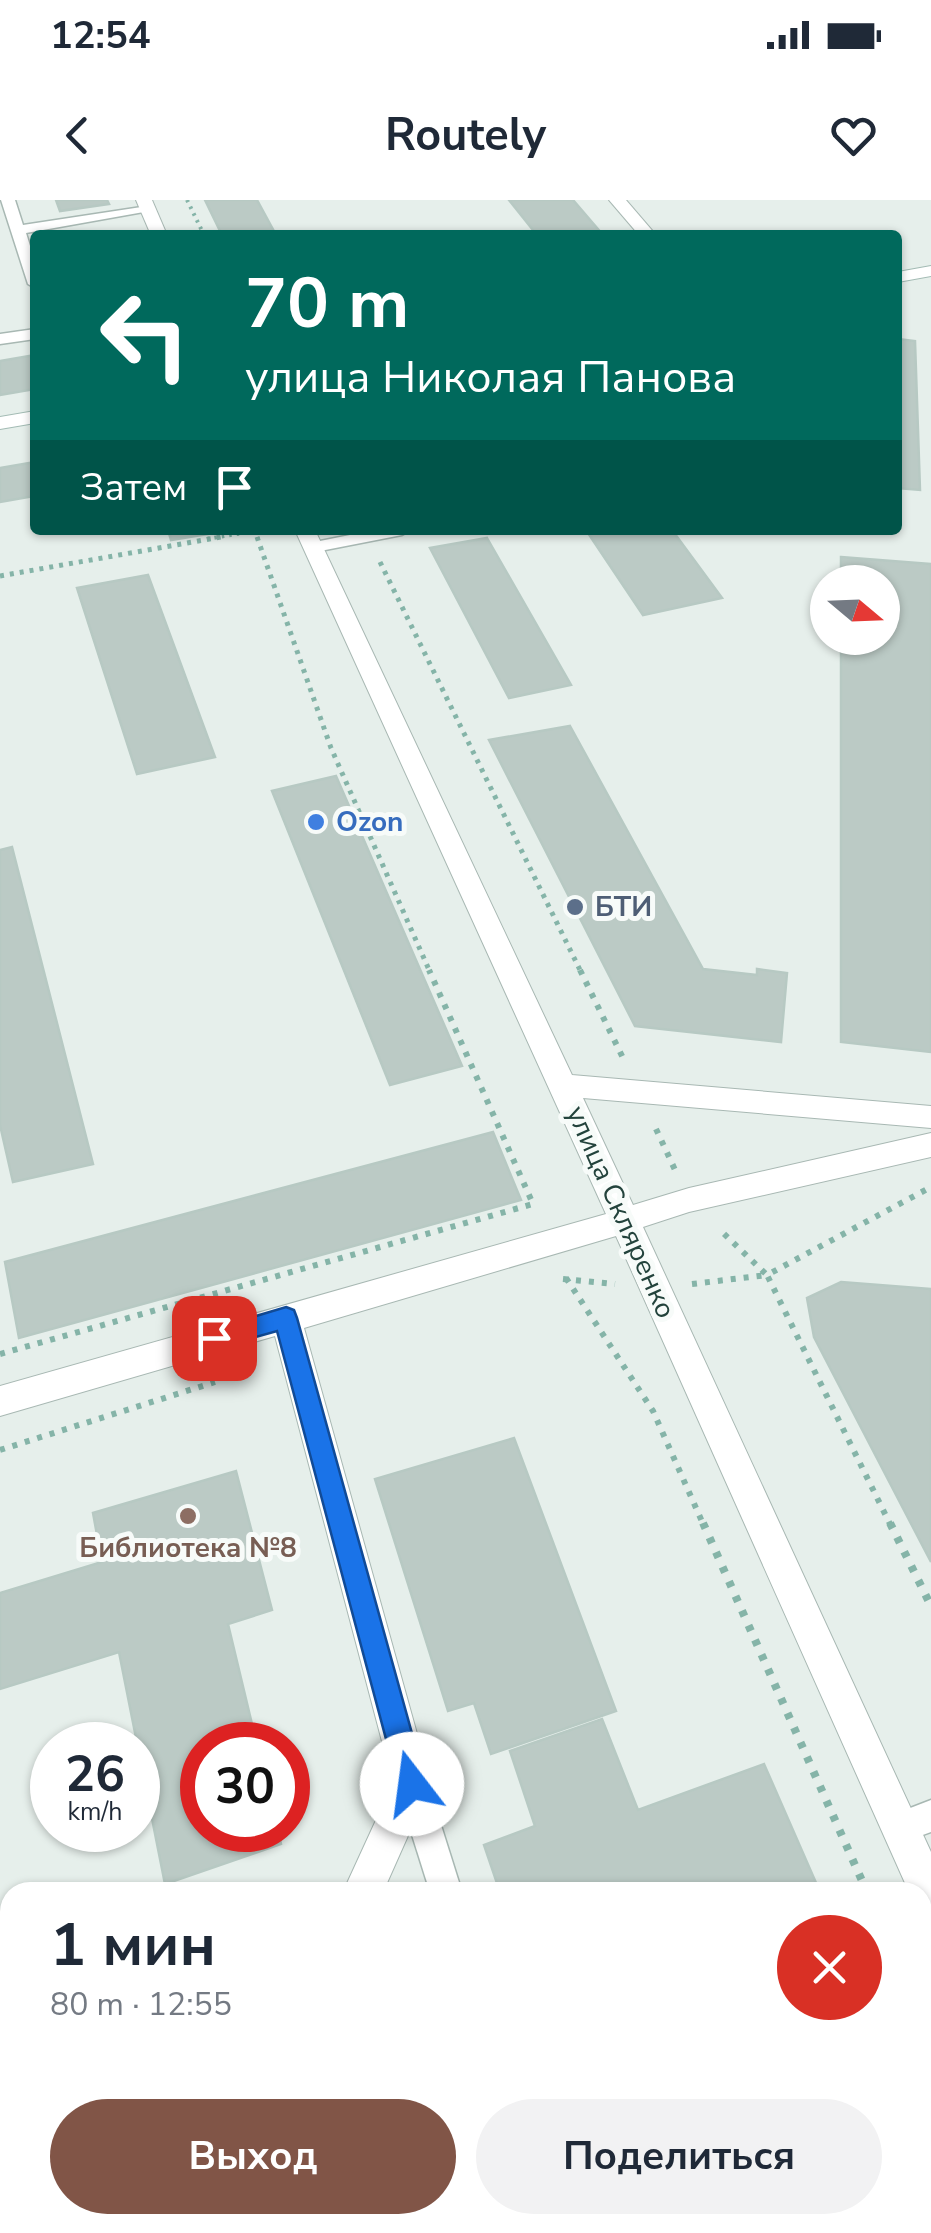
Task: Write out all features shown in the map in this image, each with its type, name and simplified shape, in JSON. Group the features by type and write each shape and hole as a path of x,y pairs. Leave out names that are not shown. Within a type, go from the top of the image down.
{"street":[{"path":"617,200 644,230"},
{"path":"146,205 157,230"},
{"path":"902,276 931,271"},
{"path":"0,423 30,418"},
{"name":"улица Скляренко","path":"310,538 564,1084 924,1882"},
{"path":"564,1084 931,1117"},
{"path":"0,1400 690,1200 931,1145"},
{"path":"286,1318 412,1784 368,1882"}],"lane":[{"path":"8,200 30,268"},
{"path":"18,230 146,205"},
{"path":"0,339 30,335"},
{"path":"310,538 374,535"},
{"path":"412,1784 443,1882"},
{"path":"898,1828 931,1816"}],"path":[{"path":"187,200 202,230"},
{"path":"0,576 232,535"},
{"path":"0,1354 532,1204 331,748 256,535"},
{"path":"368,536 624,1060"},
{"path":"931,1186 767,1276 931,1606"},
{"path":"566,1278 653,1412 863,1882"}],"building":[{"path":"56,200 107,200 109,204 60,211"},
{"path":"205,200 257,200 273,230 220,230"},
{"path":"509,200 573,200 599,230 533,230"},
{"path":"902,339 915,341 920,490 902,488"},
{"path":"30,356 30,390 0,395 0,361"},
{"path":"30,463 30,497 0,502 0,468"},
{"path":"170,535 202,535 171,540"},
{"path":"589,535 676,535 722,598 643,615"},
{"path":"487,538 571,685 509,698 430,548"},
{"path":"841,557 931,564 931,1052 841,1042 841,655 900,655 900,565 841,565"},
{"path":"148,575 215,757 137,774 77,588"},
{"path":"570,726 703,969 757,975 757,969 787,973 781,1042 635,1026 489,740"},
{"path":"336,776 462,1066 390,1085 272,791"},
{"path":"12,847 93,1164 13,1182 0,1125 0,850"},
{"path":"493,1132 521,1200 19,1338 5,1262"},
{"path":"841,1282 931,1289 931,1562 814,1337 807,1298"},
{"path":"514,1438 616,1711 491,1754 474,1703 448,1711 375,1479"},
{"path":"236,1471 272,1610 228,1624 251,1722 180,1722 180,1852 258,1852 165,1882 159,1852 160,1722 133,1722 119,1652 0,1689 0,1593 102,1562 93,1513"},
{"path":"602,1719 638,1810 764,1764 816,1882 497,1882 484,1845 535,1826 510,1751"}],"place":[{"name":"Ozon","path":"316,822"},
{"name":"БТИ","path":"575,907"},
{"name":"Библиотека №8","path":"188,1516"}],"route":[{"path":"214,1338 286,1318 412,1784"}]}
